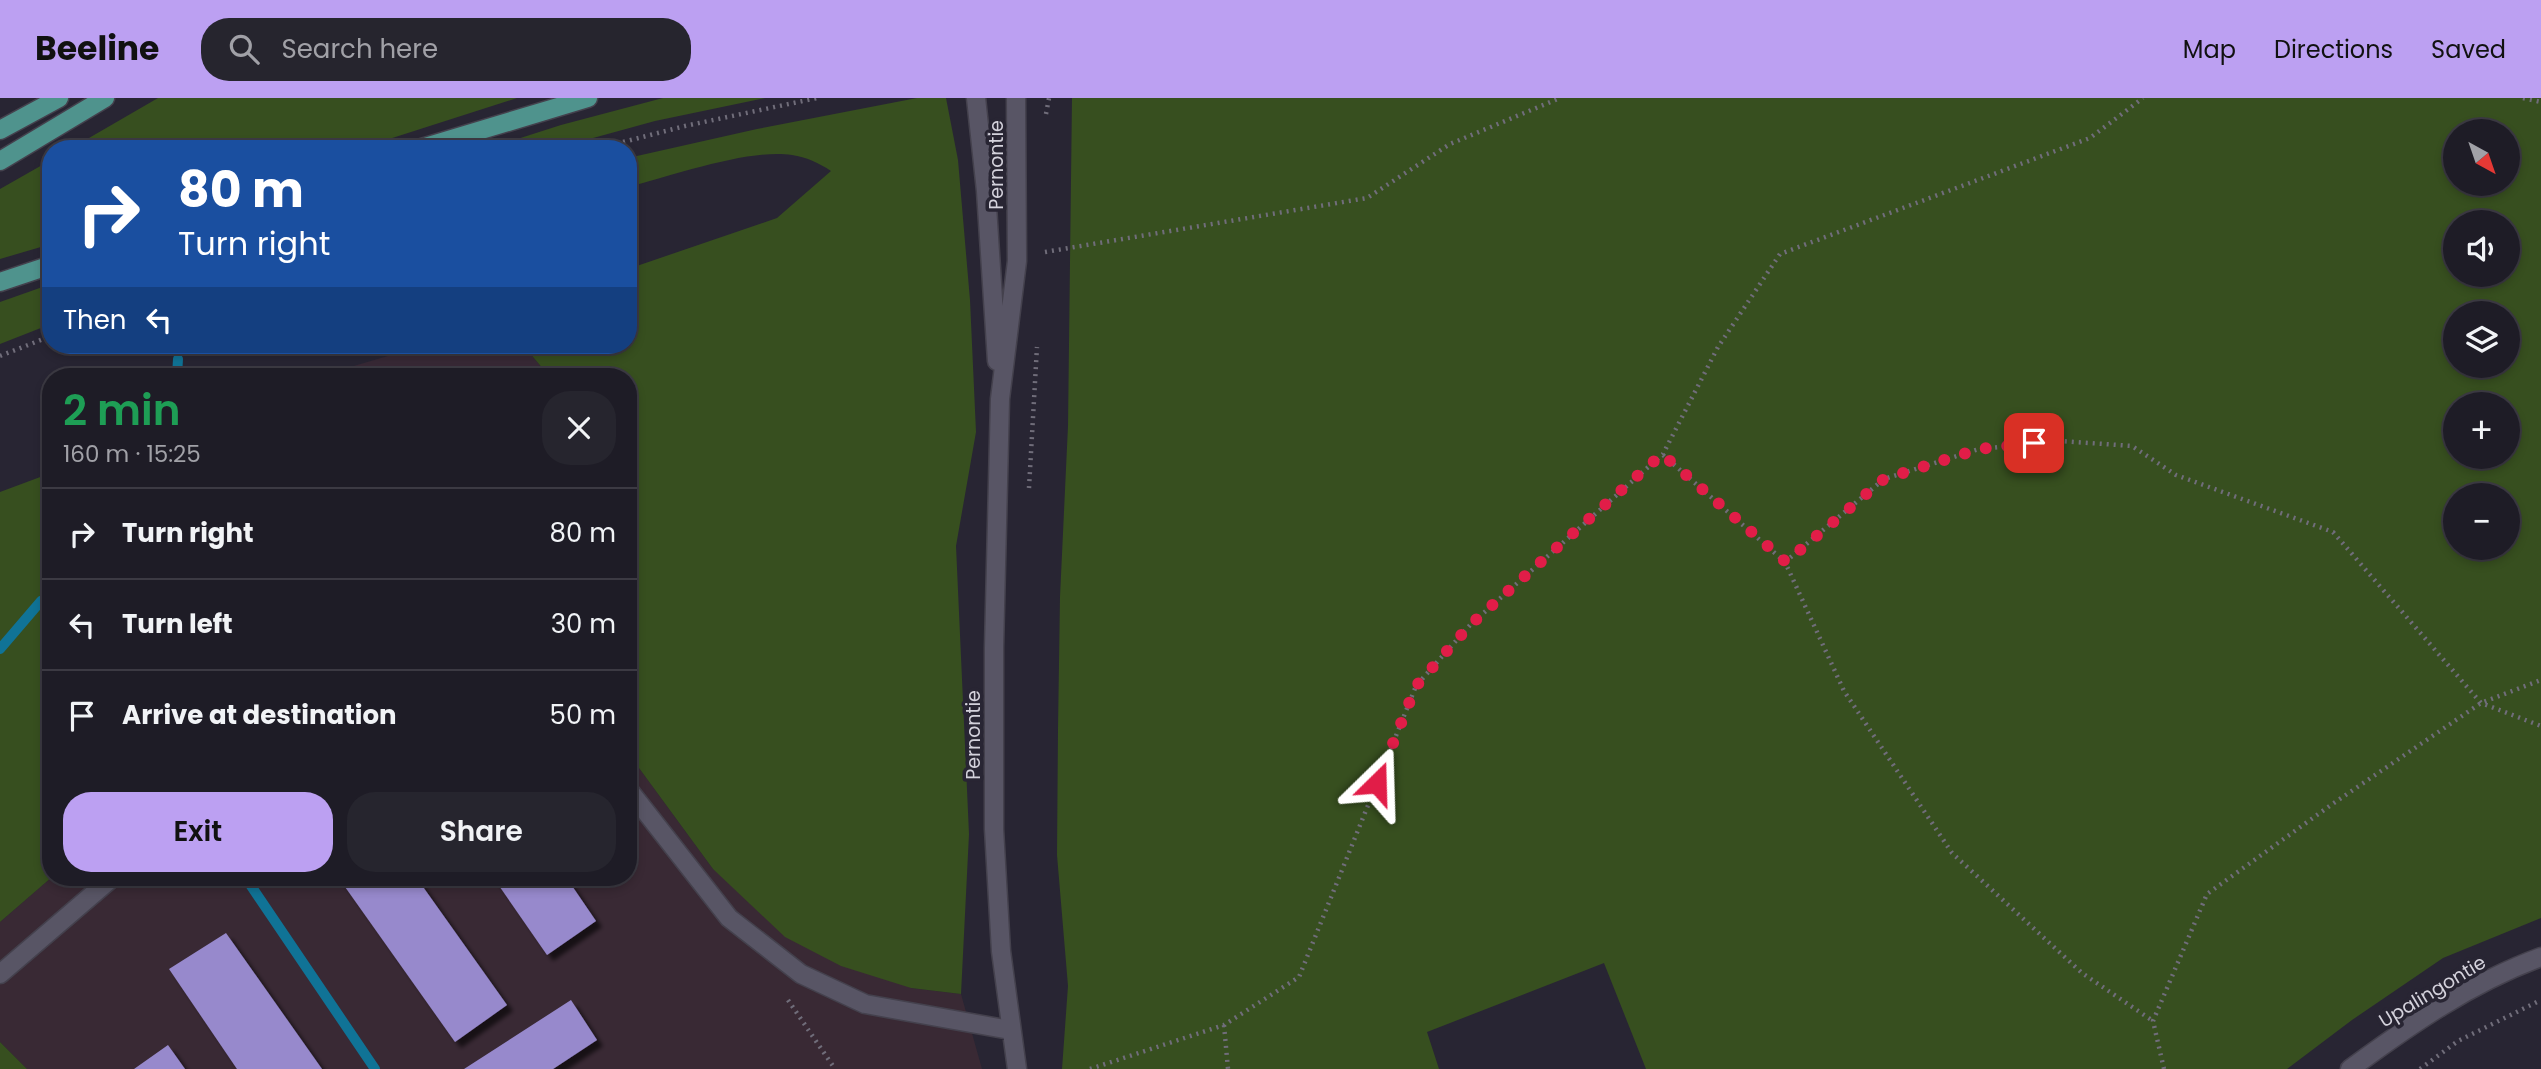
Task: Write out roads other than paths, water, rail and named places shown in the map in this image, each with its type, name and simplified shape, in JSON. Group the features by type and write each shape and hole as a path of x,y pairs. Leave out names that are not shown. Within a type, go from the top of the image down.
{"main road":[{"path":"0,130 59,98"},
{"path":"0,161 105,98"},
{"path":"448,140 589,98"},
{"path":"0,282 42,268"}],"street":[{"name":"Pernontie","path":"976,98 986,191 1000,399 994,648 994,830 1001,951 1017,1069"},
{"name":"Pernontie","path":"1000,399 1017,261 1016,98"},
{"path":"637,800 729,918 801,974 865,1004 1010,1030"},
{"path":"0,974 103,886"},
{"name":"Upalingontie","path":"2350,1069 2428,1014 2481,983 2541,957"}],"waterway":[{"path":"177,368 178,359"},
{"path":"0,649 42,602"},
{"path":"251,886 375,1069"}]}
